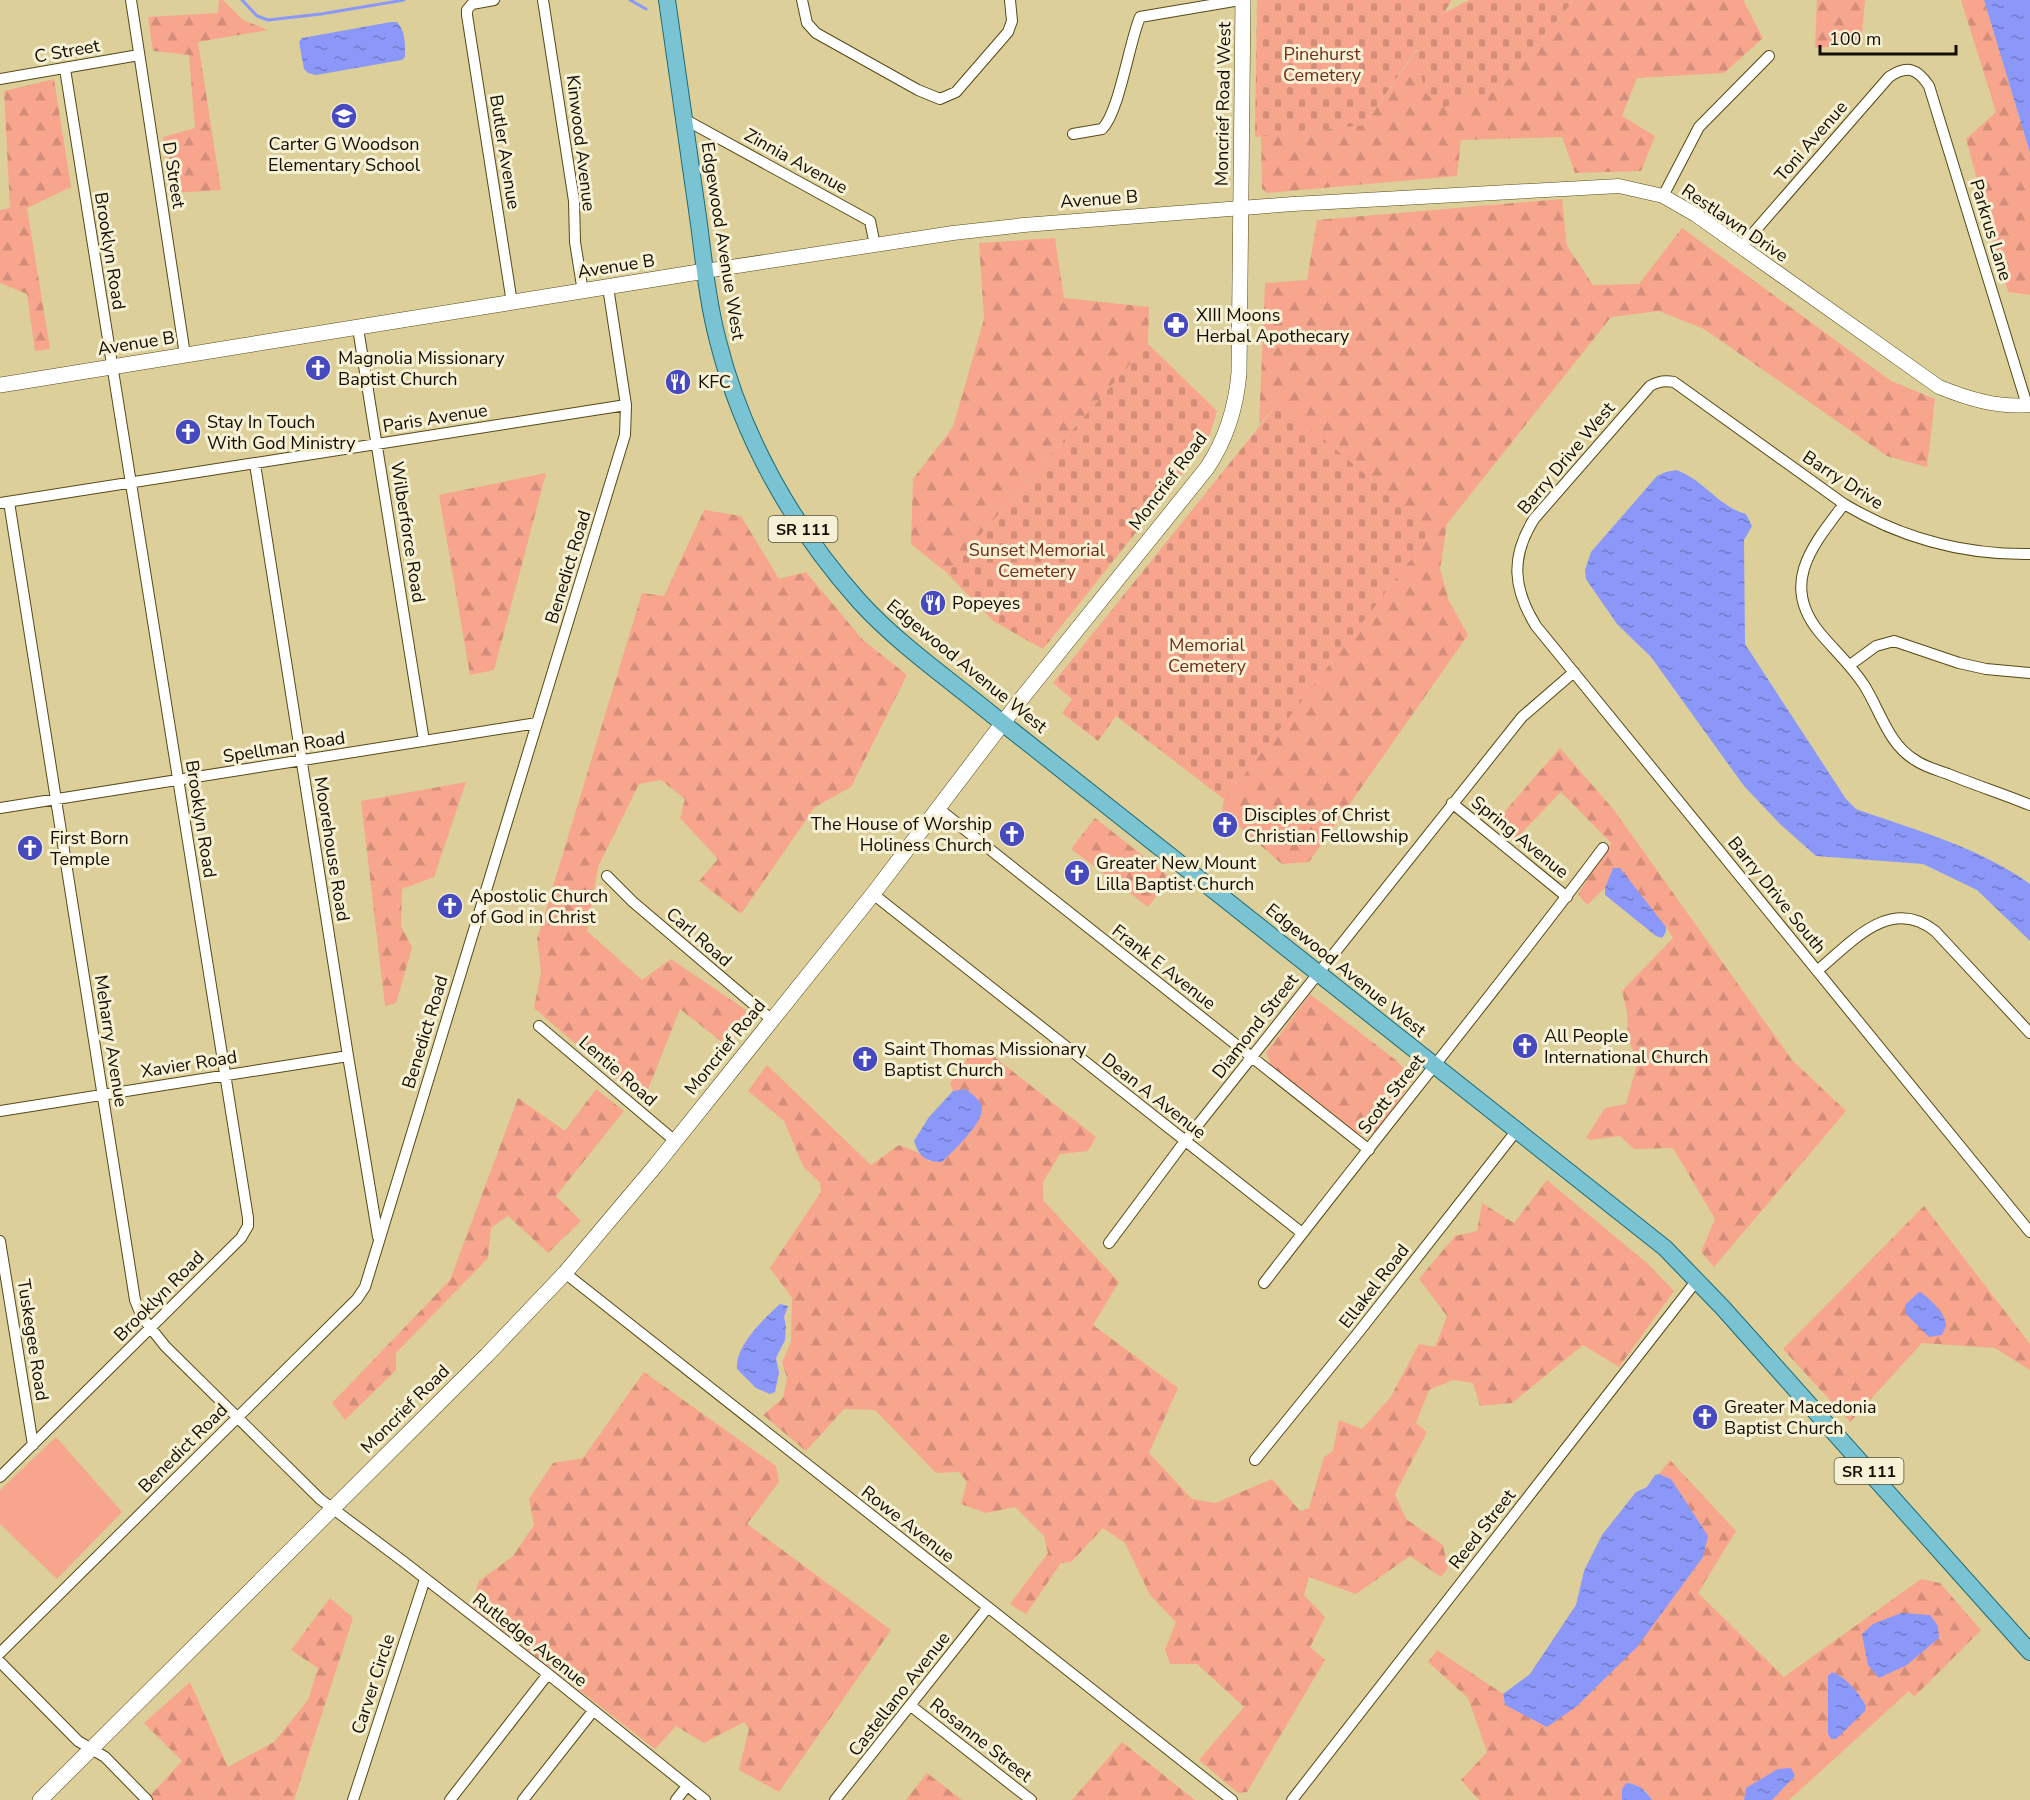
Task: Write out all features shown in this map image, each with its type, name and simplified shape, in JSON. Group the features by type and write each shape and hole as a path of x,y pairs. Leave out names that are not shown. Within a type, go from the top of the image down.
{"main road":[{"name":"Edgewood Avenue West","path":"668,0 705,271 717,338 743,417 771,476 814,545 850,590 880,622 1004,723 1665,1248 1697,1280 2030,1652"},
{"name":"Moncrief Road West","path":"1241,0 1241,208"},
{"name":"Moncrief Road","path":"40,1800 487,1355 565,1273 675,1141 873,894 1004,723 1196,483 1218,452 1226,436 1237,396 1241,208"},
{"name":"Avenue B","path":"0,385 705,271"}],"street":[{"name":"D Street","path":"131,0 185,355"},
{"name":"Butler Avenue","path":"494,0 469,6 467,15 512,303"},
{"name":"Kinwood Avenue","path":"543,0 574,201 575,242 583,291"},
{"path":"802,0 807,23 816,33 918,90 940,99 956,92 1008,32 1012,21 1010,0"},
{"path":"1073,134 1102,129 1111,116 1134,31 1140,17 1241,0"},
{"name":"C Street","path":"0,79 139,55"},
{"path":"1663,196 1699,127 1769,56"},
{"name":"Brooklyn Road","path":"0,1478 241,1238 248,1226 65,69"},
{"name":"Toni Avenue","path":"1741,248 1889,77 1897,71 1914,70"},
{"name":"Parkrus Lane","path":"1914,70 1923,76 1929,86 2029,405"},
{"name":"Zinnia Avenue","path":"684,119 870,221 874,245"},
{"name":"Restlawn Drive","path":"1241,208 1605,185 1634,188 1663,196 1696,215 1940,387 1990,404 2029,405"},
{"name":"Avenue B","path":"705,271 1024,225 1241,208"},
{"name":"Benedict Road","path":"0,1653 357,1299 365,1287 625,435 626,405 608,288"},
{"name":"Wilberforce Road","path":"358,328 424,741"},
{"name":"Barry Drive","path":"1661,381 1674,382 1844,504 1892,529 1937,544 1988,553 2030,554"},
{"name":"Barry Drive West","path":"1517,569 1522,542 1534,519 1650,386 1661,381"},
{"name":"Paris Avenue","path":"5,502 626,405"},
{"name":"Moorehouse Road","path":"255,464 379,1240"},
{"name":"Meharry Avenue","path":"5,502 56,799 135,1300 150,1329 320,1499 333,1508"},
{"path":"1844,504 1807,557 1802,572 1801,589 1805,609 1814,624 1850,665 1866,688 1891,736 1905,753 1930,768 2030,805"},
{"name":"Barry Drive South","path":"1517,569 1520,597 1536,626 2030,1232"},
{"path":"1850,665 1876,646 1894,641 1968,665 2030,673"},
{"name":"Diamond Street","path":"1109,1243 1185,1141 1522,717 1574,672"},
{"name":"Spellman Road","path":"0,808 537,723"},
{"name":"Spring Avenue","path":"1452,803 1567,897"},
{"name":"Frank E Avenue","path":"939,809 1369,1150"},
{"name":"Scott Street","path":"1264,1283 1603,848"},
{"name":"Carl Road","path":"607,876 633,902 772,1020"},
{"name":"Dean A Avenue","path":"873,894 1302,1233"},
{"path":"1817,971 1872,925 1896,918 1918,921 1935,931 2030,1033"},
{"name":"Lentie Road","path":"538,1026 675,1141"},
{"name":"Xavier Road","path":"0,1111 348,1056"},
{"name":"Ellakel Road","path":"1255,1460 1359,1334 1516,1130"},
{"name":"Tuskegee Road","path":"0,1241 33,1445"},
{"name":"Rowe Avenue","path":"565,1273 1232,1800"},
{"name":"Reed Street","path":"1292,1800 1697,1280"},
{"name":"Rutledge Avenue","path":"333,1508 549,1674 705,1800"},
{"name":"Carver Circle","path":"353,1800 425,1579"},
{"name":"Castellano Avenue","path":"835,1800 988,1607"},
{"path":"0,1662 78,1741 105,1757 147,1800"},
{"path":"450,1800 549,1674"},
{"name":"Rosanne Street","path":"911,1706 1030,1800"},
{"path":"523,1800 594,1711"},
{"path":"675,1800 687,1786"}],"green space":[{"path":"219,0 223,0 243,20 268,30 198,42 221,190 171,193 163,137 195,128 189,55 153,51 148,17 218,13"},
{"name":"Pinehurst Cemetery","path":"1257,0 1452,0 1444,13 1469,0 1574,0 1500,89 1441,108 1424,91 1417,49 1364,125 1255,137"},
{"path":"1574,0 1743,0 1763,38 1724,73 1637,78 1622,116 1655,136 1641,171 1575,173 1562,137 1461,140 1457,176 1267,193 1262,189 1261,136 1364,125 1418,49 1424,91 1500,89"},
{"path":"1817,0 1865,0 1861,45 1815,48"},
{"path":"1961,0 1984,0 2030,153 2030,295 2008,292 1966,139 1996,112"},
{"path":"54,79 71,187 27,208 50,349 35,351 27,294 0,283 0,210 10,208 4,91"},
{"path":"1562,199 1567,246 1593,285 1639,284 1682,228 1891,381 1935,399 1927,467 1887,456 1704,329 1659,311 1611,317 1447,524 1440,569 1449,601 1468,635 1309,862 1282,864 1222,812 1279,402 1259,425 1265,283 1307,280 1317,220"},
{"path":"1055,238 1064,298 1149,307 1148,344 947,573 911,544 913,479 953,427 984,319 979,243"},
{"name":"Sunset Memorial Cemetery","path":"1148,344 1217,411 1210,434 1197,456 1043,649 993,621 947,573"},
{"name":"Memorial Cemetery","path":"1279,402 1433,531 1225,800 1116,716 1098,741 1062,713 1072,699 1053,683"},
{"path":"546,473 494,670 470,675 439,495"},
{"path":"704,510 741,516 779,579 806,572 863,640 907,675 851,787 815,807 741,914 699,881 718,859 680,818 685,799 661,780 639,784 598,867 587,931 642,980 671,959 746,1010 743,1026 727,1046 680,1009 643,1102 534,1008 541,972 537,939 642,593 664,596"},
{"path":"1560,748 1614,810 1792,1060 1846,1111 1714,1267 1701,1252 1715,1219 1673,1148 1634,1149 1620,1136 1590,1140 1586,1138 1605,1108 1626,1104 1638,1061 1628,1039 1627,1012 1622,991 1673,938 1666,927 1612,871 1605,888 1587,905 1578,894 1611,843 1561,792 1513,842 1493,825"},
{"path":"466,782 434,877 402,889 401,926 412,948 396,1003 385,1006 361,801"},
{"path":"1095,818 1171,878 1148,907 1071,849"},
{"path":"1310,994 1397,1061 1413,1079 1377,1134 1355,1133 1272,1067 1266,1053"},
{"path":"978,1044 1096,1137 1088,1151 1060,1154 1043,1182 1043,1200 1119,1282 1093,1325 1178,1388 1149,1453 1192,1499 1215,1503 1272,1479 1300,1511 1309,1508 1324,1457 1333,1451 1339,1420 1362,1429 1390,1398 1419,1344 1435,1347 1447,1316 1419,1279 1455,1236 1477,1231 1482,1203 1514,1223 1547,1180 1648,1264 1674,1291 1619,1367 1583,1345 1512,1403 1480,1406 1473,1383 1453,1380 1429,1390 1416,1423 1427,1432 1395,1494 1406,1519 1443,1545 1448,1568 1441,1577 1410,1556 1356,1594 1309,1577 1304,1595 1325,1617 1310,1647 1325,1660 1247,1792 1238,1793 1199,1760 1244,1707 1197,1664 1170,1664 1165,1650 1176,1622 1150,1595 1125,1543 1103,1528 1071,1562 1061,1563 1026,1614 1010,1604 1048,1553 1044,1536 1015,1507 986,1513 961,1504 967,1482 959,1472 936,1473 875,1410 844,1409 806,1451 763,1415 783,1398 787,1378 782,1362 791,1342 792,1298 770,1268 821,1192 820,1183 803,1166 784,1121 748,1091 767,1065 871,1165 899,1145 917,1152 930,1162 967,1089 953,1091 950,1083"},
{"path":"596,1089 624,1111 556,1196 581,1221 548,1253 508,1216 491,1228 488,1258 396,1353 396,1370 345,1420 332,1403 450,1280 518,1098 565,1131"},
{"path":"1924,1206 2030,1344 2030,1370 1995,1348 1922,1343 1850,1422 1783,1349"},
{"path":"644,1372 776,1466 779,1482 747,1524 891,1630 779,1792 739,1770 749,1729 744,1722 704,1743 676,1726 655,1749 471,1606 479,1581 513,1556 534,1525 529,1499 553,1463 583,1458"},
{"path":"56,1437 122,1512 57,1579 0,1524 0,1490"},
{"path":"1670,1460 1736,1531 1698,1593 1784,1677 1921,1579 1940,1583 1981,1630 1914,1697 1909,1691 1789,1800 1772,1800 1795,1776 1747,1788 1744,1800 1652,1800 1645,1790 1622,1789 1622,1800 1479,1800 1461,1780 1487,1752 1468,1698 1428,1662 1437,1650 1503,1694 1505,1705 1547,1726 1671,1479 1659,1474","holes":["1839,1675 1866,1706 1865,1711 1850,1724"]},
{"path":"330,1598 353,1618 294,1800 153,1800 150,1796 182,1761 144,1723 190,1682 228,1767 274,1742 308,1700 318,1668 291,1650"},
{"path":"1122,1742 1195,1800 1072,1800"},
{"path":"927,1773 962,1800 906,1800"}],"water":[{"path":"1984,0 2030,0 2030,153"},
{"path":"397,22 403,34 405,57 402,60 316,75 304,69 299,42 302,38"},
{"path":"1676,470 1695,480 1727,505 1746,514 1752,526 1744,540 1745,644 1846,799 1856,809 1924,832 1990,860 2030,884 2030,941 1977,890 1923,864 1816,856 1780,824 1744,786 1651,657 1617,624 1586,579 1585,570 1591,552 1657,476"},
{"path":"1613,868 1620,868 1666,927 1662,938 1656,936 1605,895 1605,888"},
{"path":"966,1089 982,1105 978,1121 942,1162 927,1160 918,1151 914,1141 929,1117 953,1091"},
{"path":"1919,1292 1931,1301 1943,1316 1946,1326 1942,1335 1929,1337 1906,1314 1905,1305"},
{"path":"780,1304 788,1306 784,1317 785,1340 776,1358 779,1373 775,1392 770,1394 756,1388 737,1369 738,1360 752,1333"},
{"path":"1659,1474 1671,1479 1708,1536 1703,1557 1637,1647 1577,1706 1547,1727 1505,1705 1503,1694 1530,1674 1576,1605 1584,1571 1602,1535 1636,1492 1647,1487 1655,1475"},
{"path":"1901,1613 1930,1615 1938,1626 1939,1638 1907,1665 1879,1678 1868,1665 1862,1634 1873,1624"},
{"path":"1832,1672 1852,1686 1866,1706 1865,1711 1836,1739 1831,1739 1828,1734 1828,1676"},
{"path":"1791,1768 1795,1776 1772,1800 1744,1800 1746,1788 1778,1769"},
{"path":"1626,1783 1641,1788 1652,1800 1622,1800 1622,1789"}],"waterway":[{"path":"242,0 257,16 268,20 404,0"},
{"path":"630,0 646,9"}],"place":[{"name":"Carter G Woodson Elementary School","path":"344,116"},
{"name":"XIII Moons Herbal Apothecary","path":"1176,325"},
{"name":"Magnolia Missionary Baptist Church","path":"318,368"},
{"name":"KFC","path":"678,382"},
{"name":"Stay In Touch With God Ministry","path":"188,432"},
{"name":"Popeyes","path":"933,603"},
{"name":"Disciples of Christ Christian Fellowship","path":"1225,825"},
{"name":"The House of Worship Holiness Church","path":"1012,834"},
{"name":"First Born Temple","path":"30,848"},
{"name":"Greater New Mount Lilla Baptist Church","path":"1077,873"},
{"name":"Apostolic Church of God in Christ","path":"450,906"},
{"name":"All People International Church","path":"1525,1046"},
{"name":"Saint Thomas Missionary Baptist Church","path":"865,1059"},
{"name":"Greater Macedonia Baptist Church","path":"1705,1417"}]}
